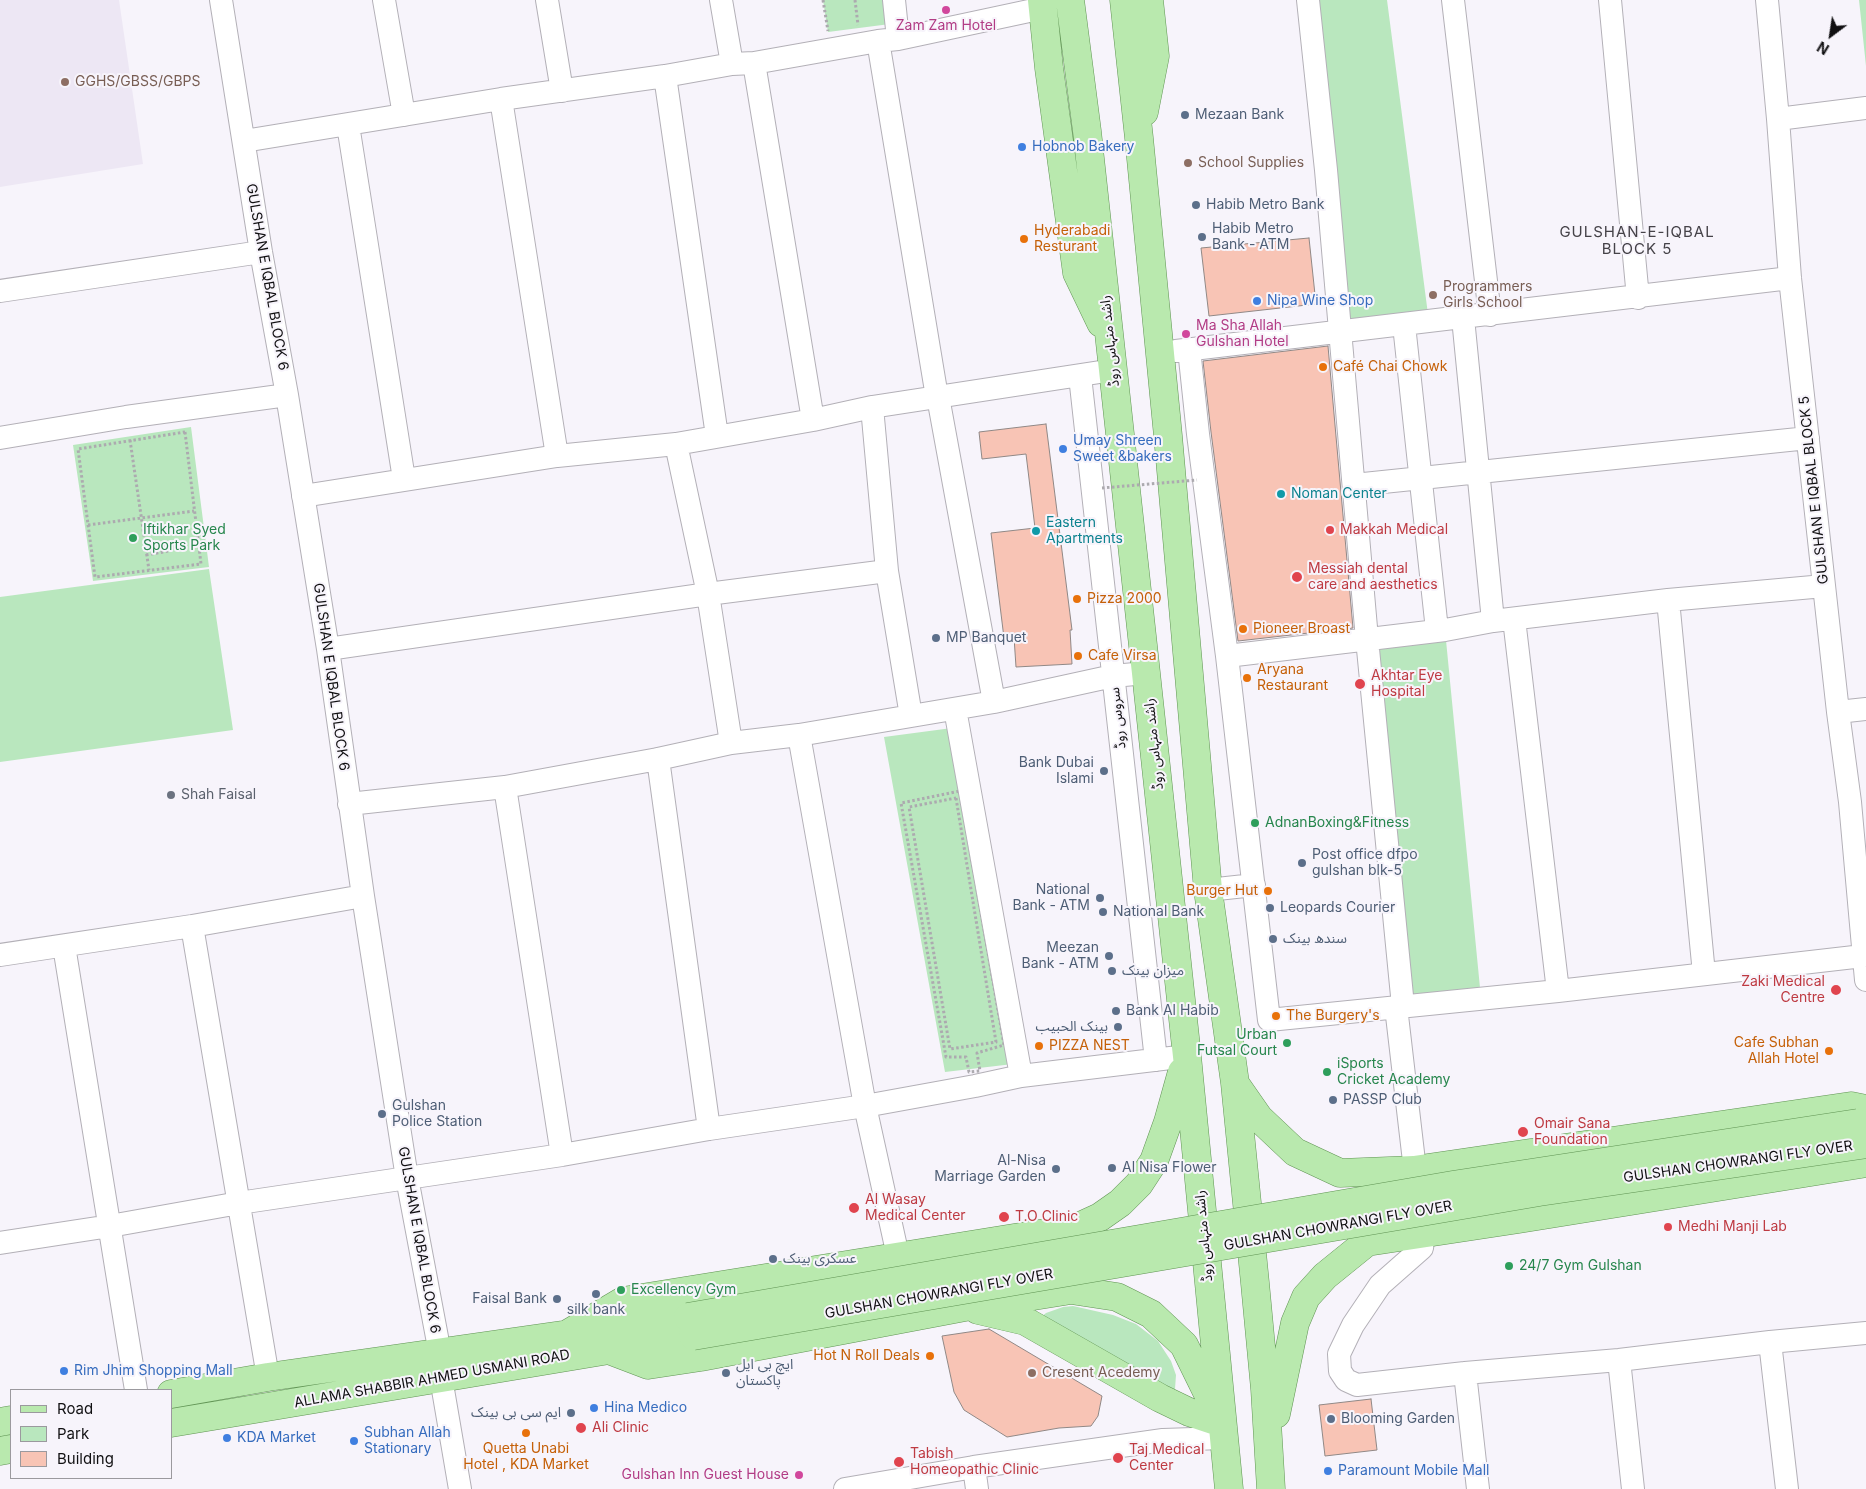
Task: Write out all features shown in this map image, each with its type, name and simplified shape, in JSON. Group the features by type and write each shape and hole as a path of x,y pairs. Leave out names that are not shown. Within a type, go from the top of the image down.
{"main road":[{"name":"راشد منہاس روڈ","path":"1070,0 1087,131 1187,1056 1229,1489"},
{"path":"1124,0 1160,354 1208,890 1235,1084 1263,1362 1271,1489"},
{"path":"1139,138 1155,56 1149,0"},
{"path":"1042,4 1077,273 1110,343"},
{"path":"564,1336 623,1301 1076,1228 1100,1217 1120,1203 1139,1184 1154,1161 1168,1122 1187,1056"},
{"path":"1235,1084 1260,1118 1296,1152 1340,1173 1414,1170 1851,1106 1864,1124"},
{"name":"GULSHAN CHOWRANGI FLY OVER","path":"690,1327 1453,1185 1864,1124"},
{"path":"1269,1453 1295,1323 1306,1298 1325,1276 1367,1242 1866,1163"},
{"path":"606,1349 648,1365 701,1357 965,1307 1070,1290 1117,1297 1152,1314 1184,1345 1223,1430"},
{"path":"965,1307 1025,1321 1160,1398 1223,1430"},
{"name":"ALLAMA SHABBIR AHMED USMANI ROAD","path":"172,1423 441,1366 564,1336 690,1327"},
{"name":"ALLAMA SHABBIR AHMED USMANI ROAD","path":"172,1394 268,1378 441,1366 606,1349 690,1327"}],"street":[{"name":"GULSHAN E IQBAL BLOCK 6","path":"221,0 261,252 288,395 407,1178 441,1366 460,1489"},
{"path":"384,0 404,115"},
{"path":"547,0 562,91"},
{"path":"721,0 743,64 813,420"},
{"path":"894,0 888,40 938,397 994,702"},
{"path":"1308,0 1326,170 1414,1170 1424,1233 1422,1248 1380,1285 1354,1325 1339,1354 1340,1371 1346,1380 1357,1385 1465,1373 1619,1360 1866,1333"},
{"path":"1453,0 1490,315"},
{"path":"1610,0 1638,298"},
{"name":"GULSHAN E IQBAL BLOCK 5","path":"1767,0 1790,278 1838,712 1858,801 1866,980"},
{"path":"244,141 501,99 665,76 888,40 1042,4"},
{"path":"665,76 717,436"},
{"path":"501,99 557,456"},
{"path":"1778,119 1866,108"},
{"path":"348,125 404,479"},
{"path":"0,291 261,252"},
{"path":"1160,354 1189,349 1638,298 1790,278"},
{"path":"1463,318 1478,472 1504,620 1558,991"},
{"path":"1404,325 1437,630"},
{"path":"1189,349 1270,1020 1558,991 1704,974 1863,944"},
{"path":"303,496 557,456 676,444 813,420 872,407 1113,370"},
{"name":"سروس روڈ","path":"1080,376 1156,1060"},
{"path":"0,438 126,416 288,395"},
{"path":"872,407 887,571 911,716"},
{"path":"1354,485 1808,438"},
{"path":"676,444 708,594 731,744"},
{"path":"328,649 708,594 887,571"},
{"path":"1227,656 1668,600 1824,586"},
{"path":"1668,600 1704,974"},
{"path":"349,804 505,787 731,744 799,735 994,702 1113,676 1146,673"},
{"path":"955,709 1021,1076"},
{"path":"1838,712 1866,709"},
{"path":"799,735 865,1106 898,1256"},
{"path":"658,759 709,1128"},
{"path":"505,787 562,1155"},
{"path":"1208,890 1254,885"},
{"path":"0,955 192,926 363,896"},
{"path":"192,926 268,1378"},
{"path":"64,946 136,1389"},
{"path":"0,1242 110,1226 240,1203 562,1155 709,1128 865,1106 1021,1076 1187,1056"},
{"path":"1770,1342 1787,1489"},
{"path":"1619,1360 1633,1489"},
{"path":"1465,1373 1478,1489"},
{"path":"846,1489 974,1467 1223,1430"},
{"path":"974,1467 977,1489"}],"path":[{"path":"823,0 828,32 836,32"},
{"path":"855,0 859,28"},
{"path":"185,432 201,564 149,570 96,577 78,448 185,432"},
{"path":"130,440 149,570"},
{"path":"1102,488 1196,480"},
{"path":"88,525 194,511"},
{"path":"146,555 169,551"},
{"path":"978,1045 978,1053 980,1071 969,1072 966,1056 946,1058 901,802 960,791 1004,1045 978,1053"},
{"path":"956,798 996,1042 978,1045 950,1049 909,807 956,798"}],"shaded area":[{"name":"GGHS/GBSS/GBPS","path":"0,0 119,0 143,164 0,187"}],"green space":[{"path":"823,0 887,0 890,24 828,32"},
{"path":"1307,0 1387,0 1429,322 1337,333"},
{"path":"1859,0 1866,0 1866,66"},
{"path":"191,427 209,567 93,581 73,445"},
{"path":"209,569 233,730 0,762 0,597"},
{"path":"1445,630 1481,998 1403,1006 1366,638"},
{"path":"952,728 1013,1064 945,1072 884,737"},
{"path":"1073,1306 1113,1315 1136,1324 1158,1341 1171,1361 1176,1375 1175,1389 1166,1394 1040,1318 1046,1313 1063,1307"}],"building":[{"path":"1309,238 1316,304 1209,316 1201,248"},
{"name":"Noman Center","path":"1328,346 1353,628 1238,641 1203,361"},
{"name":"Eastern Apartments","path":"1046,424 1072,630 1070,630 1072,664 1016,667 1014,637 1004,638 991,533 1035,528 1026,454 982,459 979,432"},
{"path":"989,1329 1102,1396 1098,1416 1091,1426 1059,1428 1007,1437 964,1410 954,1392 942,1336"},
{"path":"1371,1399 1377,1450 1325,1456 1319,1405"}],"place":[{"name":"Zam Zam Hotel","path":"946,10"},
{"name":"GGHS/GBSS/GBPS","path":"65,82"},
{"name":"Mezaan Bank","path":"1185,115"},
{"name":"Hobnob Bakery","path":"1022,147"},
{"name":"School Supplies","path":"1188,163"},
{"name":"Habib Metro Bank","path":"1196,205"},
{"name":"Habib Metro Bank - ATM","path":"1202,237"},
{"name":"Hyderabadi Resturant","path":"1024,239"},
{"name":"Programmers Girls School","path":"1433,295"},
{"name":"Nipa Wine Shop","path":"1257,301"},
{"name":"Ma Sha Allah Gulshan Hotel","path":"1186,334"},
{"name":"Café Chai Chowk","path":"1323,367"},
{"name":"Umay Shreen Sweet &bakers","path":"1063,449"},
{"name":"Noman Center","path":"1281,494"},
{"name":"Makkah Medical","path":"1330,530"},
{"name":"Eastern Apartments","path":"1036,531"},
{"name":"Iftikhar Syed Sports Park","path":"133,538"},
{"name":"Messiah dental care and aesthetics","path":"1297,577"},
{"name":"Pizza 2000","path":"1077,599"},
{"name":"Pioneer Broast","path":"1243,629"},
{"name":"MP Banquet","path":"936,638"},
{"name":"Cafe Virsa","path":"1078,656"},
{"name":"Aryana Restaurant","path":"1247,678"},
{"name":"Akhtar Eye Hospital","path":"1360,684"},
{"name":"Bank Dubai Islami","path":"1104,771"},
{"name":"Shah Faisal","path":"171,795"},
{"name":"AdnanBoxing&Fitness","path":"1255,823"},
{"name":"Post office dfpo gulshan blk-5","path":"1302,863"},
{"name":"Burger Hut","path":"1268,891"},
{"name":"National Bank - ATM","path":"1100,898"},
{"name":"Leopards Courier","path":"1270,908"},
{"name":"National Bank","path":"1103,912"},
{"name":"سندھ بینک","path":"1273,939"},
{"name":"Meezan Bank - ATM","path":"1109,956"},
{"name":"میزان بینک","path":"1112,971"},
{"name":"Zaki Medical Centre","path":"1836,990"},
{"name":"Bank Al Habib","path":"1116,1011"},
{"name":"The Burgery's","path":"1276,1016"},
{"name":"بينک الحبيب","path":"1118,1027"},
{"name":"Urban Futsal Court","path":"1287,1043"},
{"name":"PIZZA NEST","path":"1039,1046"},
{"name":"Cafe Subhan Allah Hotel","path":"1829,1051"},
{"name":"iSports Cricket Academy","path":"1327,1072"},
{"name":"PASSP Club","path":"1333,1100"},
{"name":"Gulshan Police Station","path":"382,1114"},
{"name":"Omair Sana Foundation","path":"1523,1132"},
{"name":"Al Nisa Flower","path":"1112,1168"},
{"name":"Al-Nisa Marriage Garden","path":"1056,1169"},
{"name":"Al Wasay Medical Center","path":"854,1208"},
{"name":"T.O Clinic","path":"1004,1217"},
{"name":"Medhi Manji Lab","path":"1668,1227"},
{"name":"عسکری بینک","path":"773,1259"},
{"name":"24/7 Gym Gulshan","path":"1509,1266"},
{"name":"Excellency Gym","path":"621,1290"},
{"name":"silk bank","path":"596,1294"},
{"name":"Faisal Bank","path":"557,1299"},
{"name":"Hot N Roll Deals","path":"930,1356"},
{"name":"Rim Jhim Shopping Mall","path":"64,1371"},
{"name":"ایچ بی ایل پاکستان","path":"726,1373"},
{"name":"Cresent Acedemy","path":"1032,1373"},
{"name":"Hina Medico","path":"594,1408"},
{"name":"ایم سی بی بینک","path":"571,1413"},
{"name":"Blooming Garden","path":"1331,1419"},
{"name":"Ali Clinic","path":"581,1428"},
{"name":"Quetta Unabi Hotel , KDA Market","path":"526,1433"},
{"name":"KDA Market","path":"227,1438"},
{"name":"Subhan Allah Stationary","path":"354,1441"},
{"name":"Taj Medical Center","path":"1118,1458"},
{"name":"Tabish Homeopathic Clinic","path":"899,1462"},
{"name":"Paramount Mobile Mall","path":"1328,1471"},
{"name":"Gulshan Inn Guest House","path":"799,1475"}],"district":[{"name":"GULSHAN-E-IQBAL BLOCK 5","path":"1637,240"}]}
